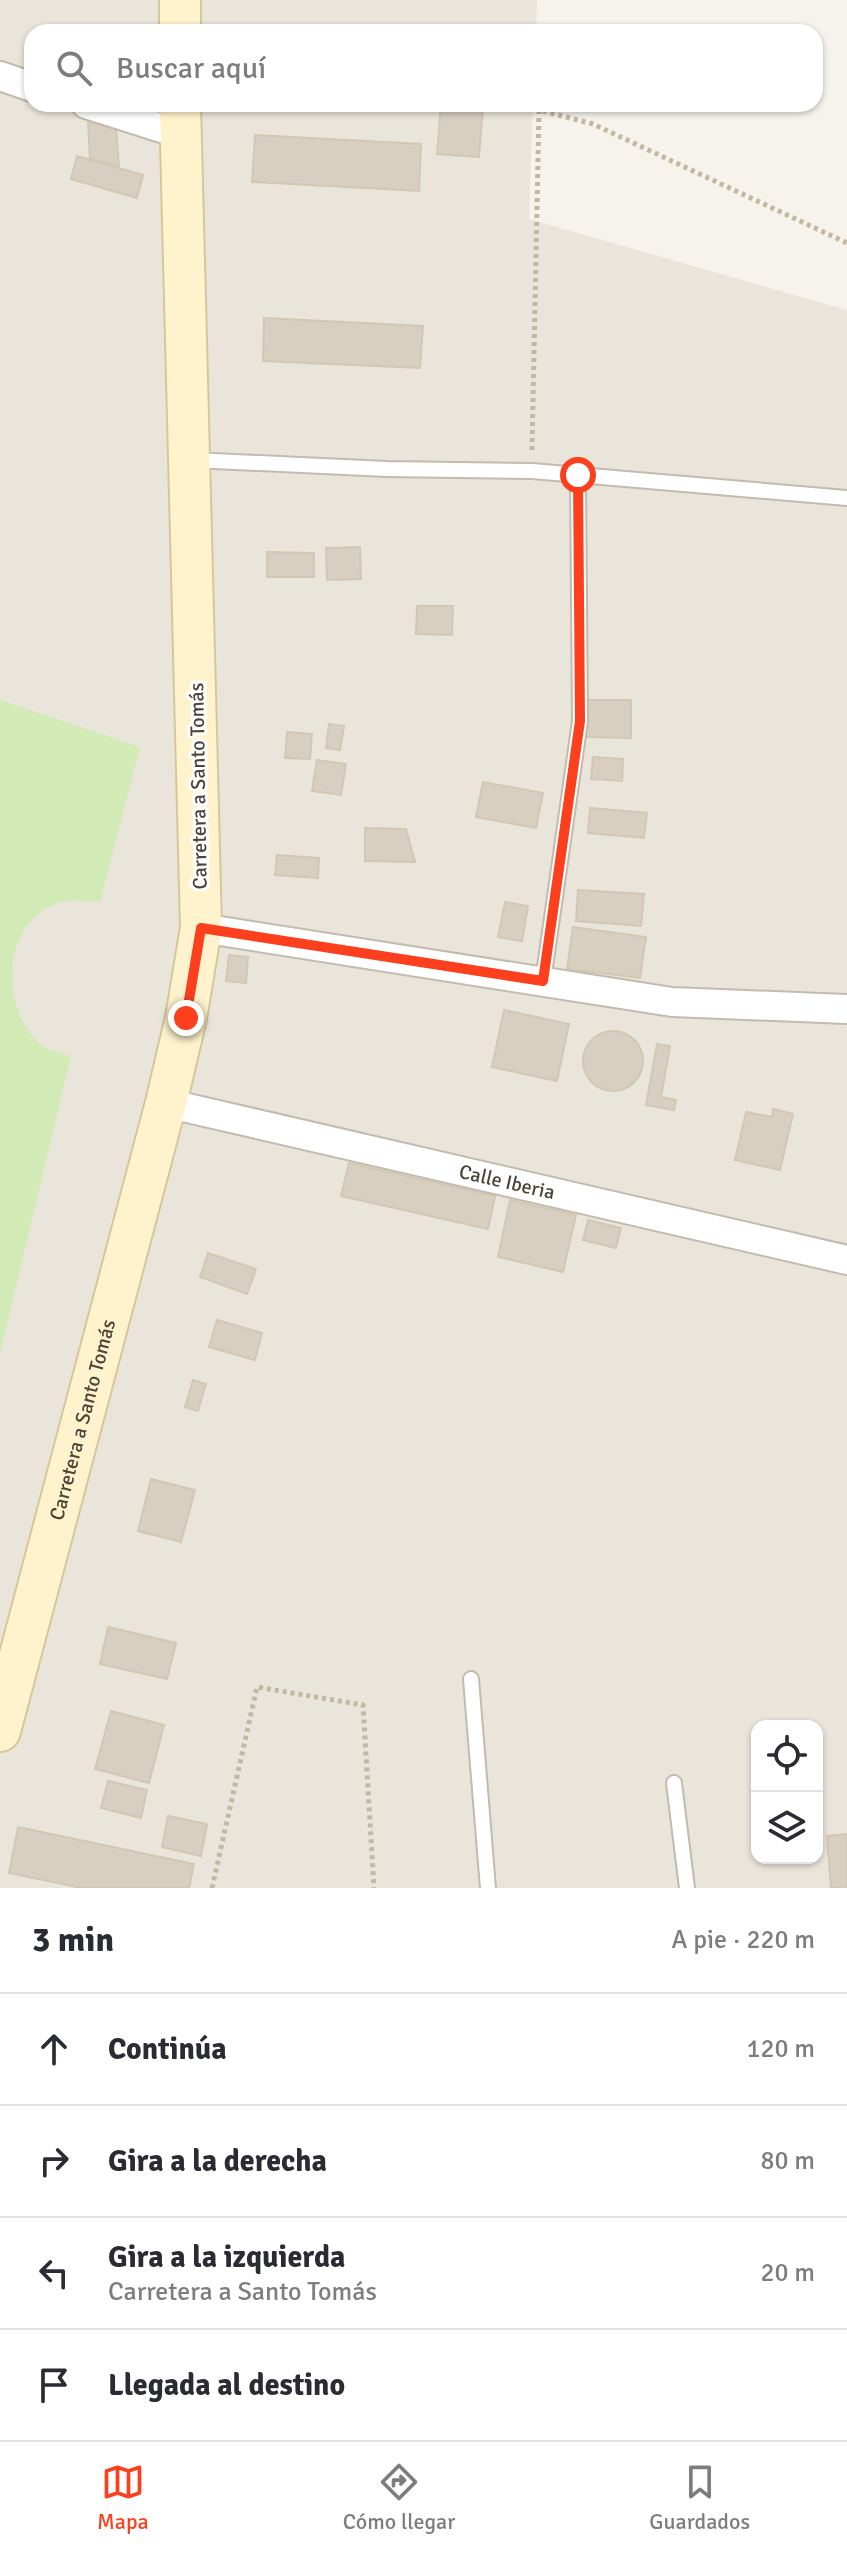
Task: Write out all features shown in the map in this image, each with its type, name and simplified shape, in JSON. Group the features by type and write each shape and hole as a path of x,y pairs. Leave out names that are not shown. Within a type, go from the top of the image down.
{"street":[{"path":"180,0 180,24"},
{"path":"0,76 24,84"},
{"path":"136,112 180,119"},
{"name":"Carretera a Santo Tomás","path":"0,1728 166,1103 186,1018 201,928 180,119"},
{"path":"201,928 672,1002 847,1009"},
{"name":"Calle Iberia","path":"166,1103 847,1260"}],"lane":[{"path":"190,460 387,469 532,471 847,498"},
{"path":"543,981 580,721 578,475"},
{"path":"471,1679 488,1888"},
{"path":"674,1783 687,1888"}],"path":[{"path":"532,471 539,112"},
{"path":"547,112 593,124 847,243"},
{"path":"212,1888 257,1687 363,1705 374,1888"}],"shaded area":[{"path":"0,0 537,0 536,24 24,24 24,112 533,112 529,219 847,310 847,1888 0,1888"}],"green space":[{"path":"0,700 140,747 100,902 73,900 58,903 39,914 25,929 16,948 12,969 13,990 28,1030 42,1046 71,1056 0,1354"}],"building":[{"path":"440,112 483,112 479,157 437,154"},
{"path":"88,121 116,129 119,167 90,159"},
{"path":"255,135 421,144 419,191 252,182"},
{"path":"77,156 143,175 137,198 71,179"},
{"path":"264,318 423,326 420,368 263,361"},
{"path":"360,547 361,579 327,580 326,548"},
{"path":"267,552 314,553 314,577 267,577"},
{"path":"417,606 453,606 452,635 416,634"},
{"path":"584,700 631,700 631,738 584,737"},
{"path":"329,724 344,726 340,750 326,748"},
{"path":"287,732 312,734 310,759 285,758"},
{"path":"593,757 623,759 622,781 591,779"},
{"path":"317,760 346,764 341,795 312,791"},
{"path":"483,782 543,793 536,828 476,817"},
{"path":"590,808 647,813 644,838 588,833"},
{"path":"365,828 406,829 415,862 365,861"},
{"path":"277,855 319,858 318,878 275,875"},
{"path":"578,890 644,894 641,926 576,921"},
{"path":"505,902 528,906 522,941 498,937"},
{"path":"573,927 646,937 640,978 567,969"},
{"path":"229,955 248,957 246,983 226,981"},
{"path":"504,1010 569,1024 557,1081 492,1067"},
{"path":"613,1031 625,1033 634,1040 641,1049 641,1073 634,1082 625,1089 613,1091 601,1089 592,1082 585,1073 583,1061 585,1049 592,1040 601,1033"},
{"path":"657,1044 670,1046 661,1097 676,1100 674,1110 646,1105"},
{"path":"773,1109 793,1114 780,1170 735,1160 746,1112 772,1117"},
{"path":"349,1163 495,1196 488,1229 341,1196"},
{"path":"510,1200 576,1215 563,1272 498,1257"},
{"path":"588,1220 621,1228 616,1248 583,1240"},
{"path":"208,1253 256,1269 247,1294 200,1277"},
{"path":"217,1320 262,1333 255,1360 209,1347"},
{"path":"193,1380 206,1384 198,1411 185,1407"},
{"path":"151,1479 195,1490 181,1542 138,1531"},
{"path":"108,1627 176,1643 167,1679 100,1664"},
{"path":"111,1711 164,1725 149,1783 95,1769"},
{"path":"108,1781 147,1790 141,1818 101,1808"},
{"path":"168,1816 207,1824 201,1856 162,1847"},
{"path":"18,1827 194,1864 189,1888 82,1888 9,1873"},
{"path":"847,1834 847,1888 831,1888 827,1836"}],"route":[{"path":"186,1018 201,928 543,981 580,721 578,475"}]}
